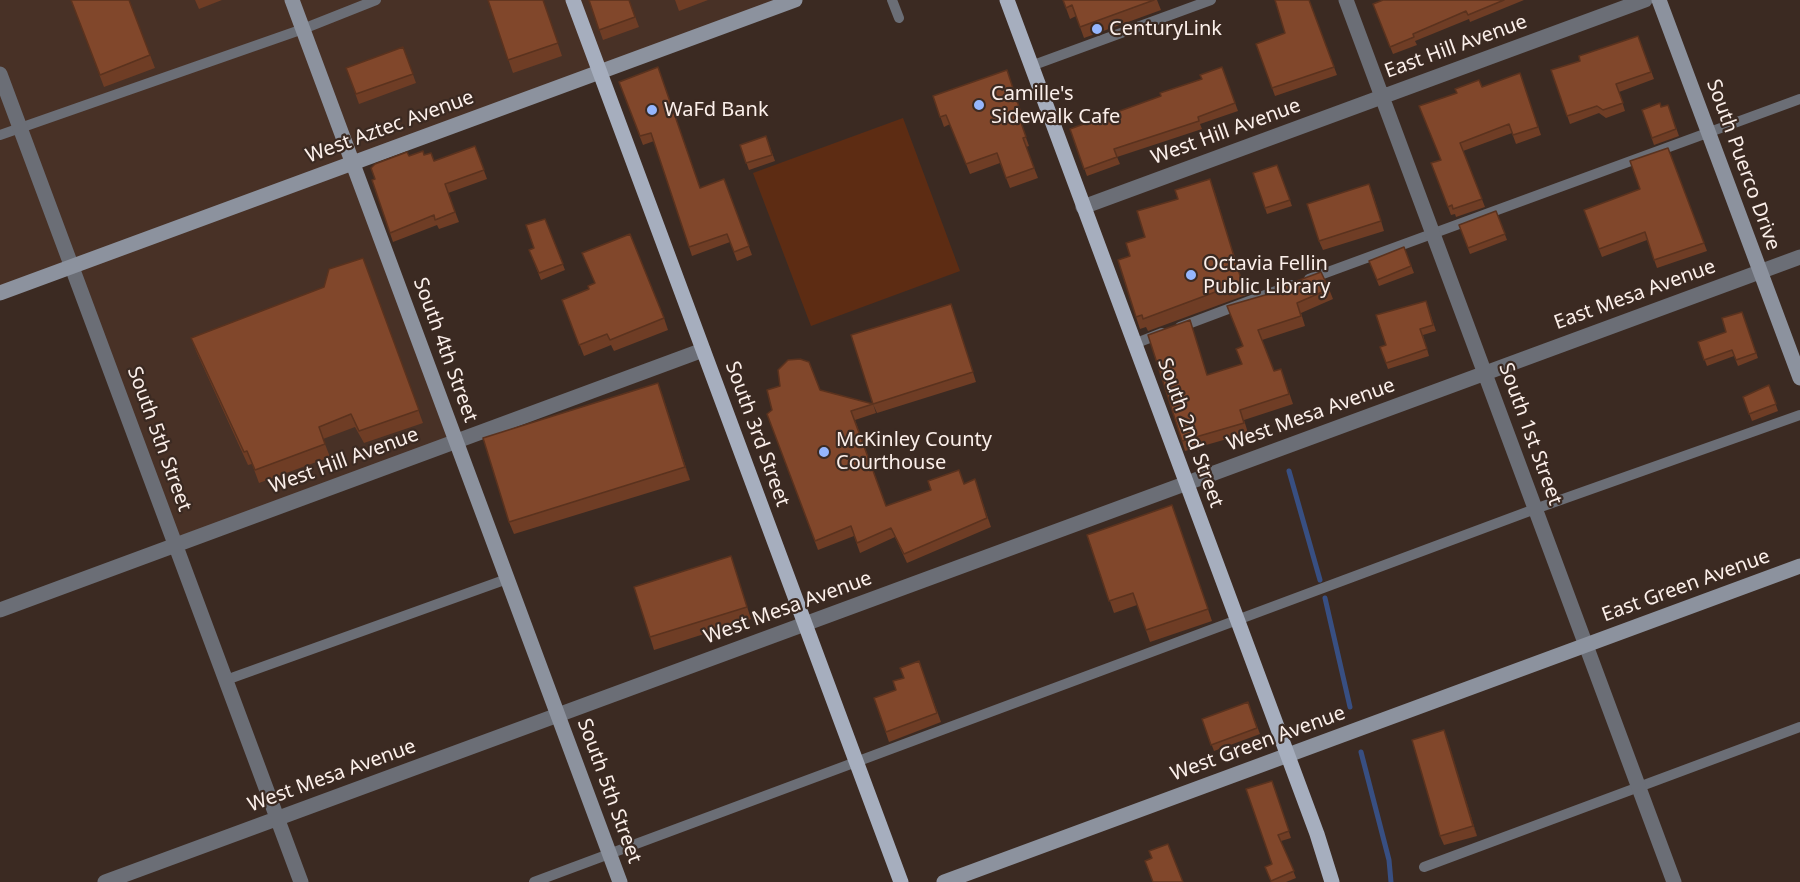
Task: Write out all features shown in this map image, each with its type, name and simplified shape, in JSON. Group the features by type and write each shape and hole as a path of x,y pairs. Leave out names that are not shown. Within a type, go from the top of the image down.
{"main road":[{"name":"South 3rd Street","path":"573,0 901,882"},
{"name":"South 2nd Street","path":"1006,0 1288,755 1332,882"}],"street":[{"name":"South 4th Street","path":"292,0 558,715"},
{"name":"West Aztec Avenue","path":"0,293 795,0"},
{"name":"South 1st Street","path":"1346,0 1674,882"},
{"name":"East Hill Avenue","path":"1382,97 1645,0"},
{"name":"South Puerco Drive","path":"1659,0 1800,378"},
{"name":"South 5th Street","path":"0,74 277,818"},
{"name":"West Hill Avenue","path":"1083,207 1382,97"},
{"name":"East Mesa Avenue","path":"1485,373 1800,257"},
{"name":"West Hill Avenue","path":"0,610 704,350"},
{"name":"West Mesa Avenue","path":"105,882 1485,373"},
{"name":"East Green Avenue","path":"1586,645 1800,566"},
{"name":"West Green Avenue","path":"944,882 1586,645"},
{"name":"South 5th Street","path":"558,715 620,882"},
{"path":"277,818 301,882"}],"lane":[{"path":"0,135 303,29 376,0"},
{"path":"892,0 899,18"},
{"path":"1031,66 1211,0"},
{"path":"1134,344 1800,99"},
{"path":"534,882 609,852 1535,508 1800,415"},
{"path":"226,680 507,579"},
{"path":"1424,867 1800,727"}],"shaded area":[{"path":"0,0 795,0 353,163 456,442 176,545 72,267 0,293"},
{"path":"903,118 960,271 811,326 753,173"}],"building":[{"path":"71,0 129,0 150,55 100,75"},
{"path":"488,0 543,0 558,43 508,60"},
{"path":"589,0 629,0 635,17 599,30"},
{"path":"1063,0 1154,0 1080,27 1072,5 1066,8"},
{"path":"1275,0 1309,0 1334,67 1272,88 1256,44 1285,33"},
{"path":"1383,0 1504,0 1468,15 1466,11 1413,34 1414,37 1390,47 1373,4"},
{"path":"1638,36 1651,72 1616,84 1623,103 1603,110 1597,106 1567,116 1551,70 1580,61 1579,56"},
{"path":"403,47 413,74 356,94 346,68"},
{"path":"658,67 700,188 724,179 749,246 734,252 727,234 689,247 651,133 640,136 619,82"},
{"path":"1222,67 1235,103 1198,117 1199,121 1114,149 1117,157 1084,169 1070,129 1161,96 1160,93 1202,79 1200,75"},
{"path":"1007,70 1020,110 1017,111 1026,137 1023,138 1034,168 1006,178 997,153 966,164 946,115 940,117 933,96"},
{"path":"1520,73 1538,127 1513,135 1509,124 1460,143 1482,199 1453,209 1452,205 1448,207 1431,163 1441,160 1419,106 1457,93 1455,89 1479,80 1482,87"},
{"path":"1660,103 1661,107 1668,105 1676,129 1652,138 1642,110"},
{"path":"766,136 772,155 746,163 740,145"},
{"path":"475,146 484,170 445,184 455,212 435,220 434,215 390,233 372,180 375,179 371,168 375,164 407,152 409,156 423,151 424,155 431,153 434,161"},
{"path":"1668,148 1704,243 1654,260 1645,232 1599,249 1584,210 1640,189 1630,161"},
{"path":"1277,165 1290,200 1265,208 1253,173"},
{"path":"1210,179 1242,282 1143,319 1142,315 1136,317 1118,260 1130,256 1126,243 1145,237 1137,211 1178,199 1175,190"},
{"path":"1369,184 1381,221 1319,241 1307,204"},
{"path":"1496,211 1505,234 1468,248 1459,225"},
{"path":"545,219 563,264 539,273 529,250 534,248 526,225"},
{"path":"630,234 664,318 610,340 607,334 579,345 562,300 589,289 588,286 595,283 582,253"},
{"path":"1404,247 1411,266 1377,280 1369,261"},
{"path":"363,258 419,410 359,431 351,414 319,427 325,444 255,470 247,451 244,452 191,338 324,287 329,269"},
{"path":"1321,272 1329,289 1297,303 1301,316 1258,330 1274,371 1281,369 1289,394 1240,410 1244,423 1182,441 1148,335 1190,320 1207,375 1242,364 1236,349 1243,346 1227,306 1279,291 1278,288"},
{"path":"1426,301 1433,325 1420,329 1427,349 1386,363 1380,347 1386,345 1376,315"},
{"name":"McKinley County Courthouse","path":"951,304 973,372 873,404 851,335"},
{"path":"1742,312 1756,353 1736,360 1732,350 1704,360 1698,342 1726,332 1722,318"},
{"name":"McKinley County Courthouse","path":"800,359 809,362 820,390 873,404 851,411 886,506 931,490 928,481 959,470 964,484 975,479 987,518 904,554 891,528 857,543 851,526 815,541 767,414 772,410 767,390 780,386 778,370 788,360"},
{"path":"658,383 685,467 509,522 483,438"},
{"path":"1769,385 1776,404 1749,414 1743,397"},
{"path":"1172,505 1208,609 1146,630 1133,593 1109,601 1087,535"},
{"path":"731,556 747,607 650,637 634,587"},
{"path":"919,661 937,713 886,732 874,698 896,690 893,681 904,678 900,668"},
{"path":"1248,702 1257,728 1211,745 1202,719"},
{"path":"1444,730 1473,826 1440,836 1412,740"},
{"path":"1272,781 1289,831 1278,835 1294,871 1271,881 1265,867 1272,864 1246,789"},
{"path":"1168,844 1183,882 1153,882 1145,861 1152,858 1149,851"}],"waterway":[{"path":"1289,471 1320,580"},
{"path":"1325,598 1350,707"},
{"path":"1361,752 1389,860 1391,882"}],"place":[{"name":"CenturyLink","path":"1097,29"},
{"name":"Camille's Sidewalk Cafe","path":"979,105"},
{"name":"WaFd Bank","path":"652,110"},
{"name":"Octavia Fellin Public Library","path":"1191,275"},
{"name":"McKinley County Courthouse","path":"824,452"}]}
